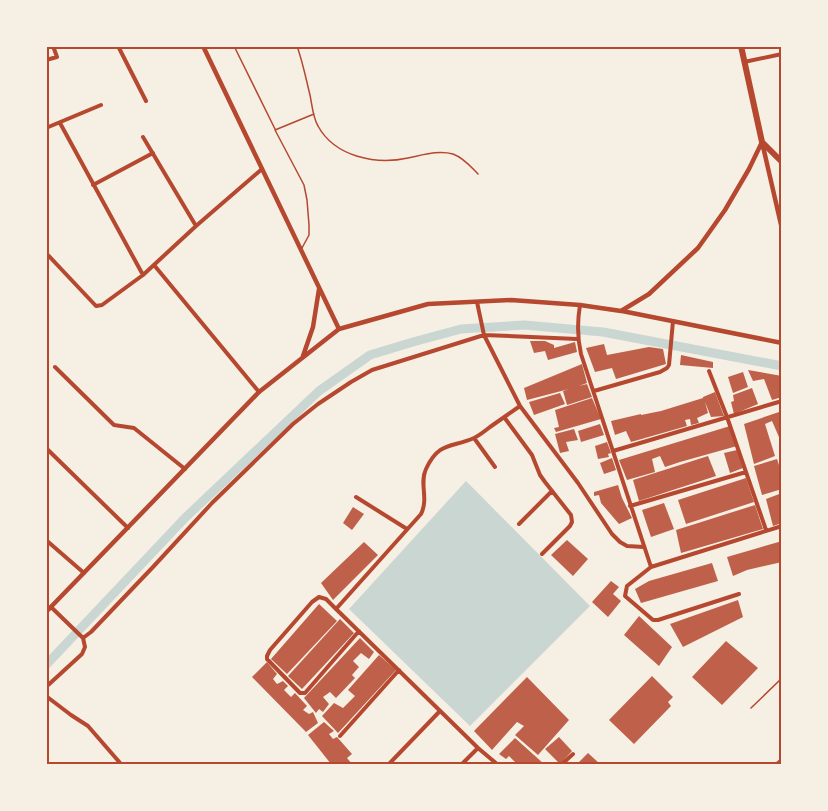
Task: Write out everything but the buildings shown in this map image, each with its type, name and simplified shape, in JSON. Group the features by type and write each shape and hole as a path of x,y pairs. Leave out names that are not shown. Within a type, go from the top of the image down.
{"main road":[{"path":"741,46 762,142 782,162"}],"street":[{"path":"46,60 57,57 53,46"},
{"path":"118,46 146,101"},
{"path":"203,46 339,329"},
{"path":"744,62 782,54"},
{"path":"46,128 101,105"},
{"path":"60,123 143,275"},
{"path":"143,137 196,226"},
{"path":"762,142 782,229"},
{"path":"621,311 649,294 698,248 725,210 749,170 762,142"},
{"path":"93,185 153,153"},
{"path":"46,253 96,306 102,305 143,275 263,168"},
{"path":"154,265 259,392"},
{"path":"302,359 313,327 319,287"},
{"path":"46,612 259,392 339,329 428,304 511,300 580,305 621,311 782,343"},
{"path":"477,302 484,335 520,406 578,483 612,534 627,546 644,547"},
{"path":"580,305 577,337 651,567"},
{"path":"594,391 667,368 673,321"},
{"path":"83,638 212,503 293,424 318,404 372,369 484,335 577,337"},
{"path":"55,367 114,425 134,428 185,469"},
{"path":"709,371 766,530"},
{"path":"613,451 782,401"},
{"path":"336,609 421,514 424,507 424,473 429,462 440,449 474,438 520,406"},
{"path":"504,417 532,455 540,475 571,515 572,522 542,554"},
{"path":"474,438 495,467"},
{"path":"46,448 128,528"},
{"path":"630,506 746,472"},
{"path":"519,524 552,491"},
{"path":"356,497 407,530"},
{"path":"738,594 658,620 653,620 625,596 627,586 651,567 782,526"},
{"path":"46,540 85,574"},
{"path":"359,631 305,693 300,693 270,664 267,656 312,602 323,597 359,631 478,748 497,765"},
{"path":"46,687 82,654 85,648 83,638 51,607"},
{"path":"339,736 399,670"},
{"path":"46,696 88,726 122,765"},
{"path":"389,765 440,711"},
{"path":"462,765 478,748"},
{"path":"562,765 573,754"}],"lane":[{"path":"234,46 304,185 308,200 309,235 302,249"},
{"path":"297,46 317,125 335,146 360,158 374,160 405,159 424,154 451,154 461,158 478,174"},
{"path":"276,130 314,114"},
{"path":"751,708 782,678"},
{"path":"775,765 782,758"}],"shaded area":[{"path":"466,481 590,606 470,726 349,609"}],"waterway":[{"path":"46,665 185,518 319,391 370,355 461,329 524,325 603,332 782,366"}]}
